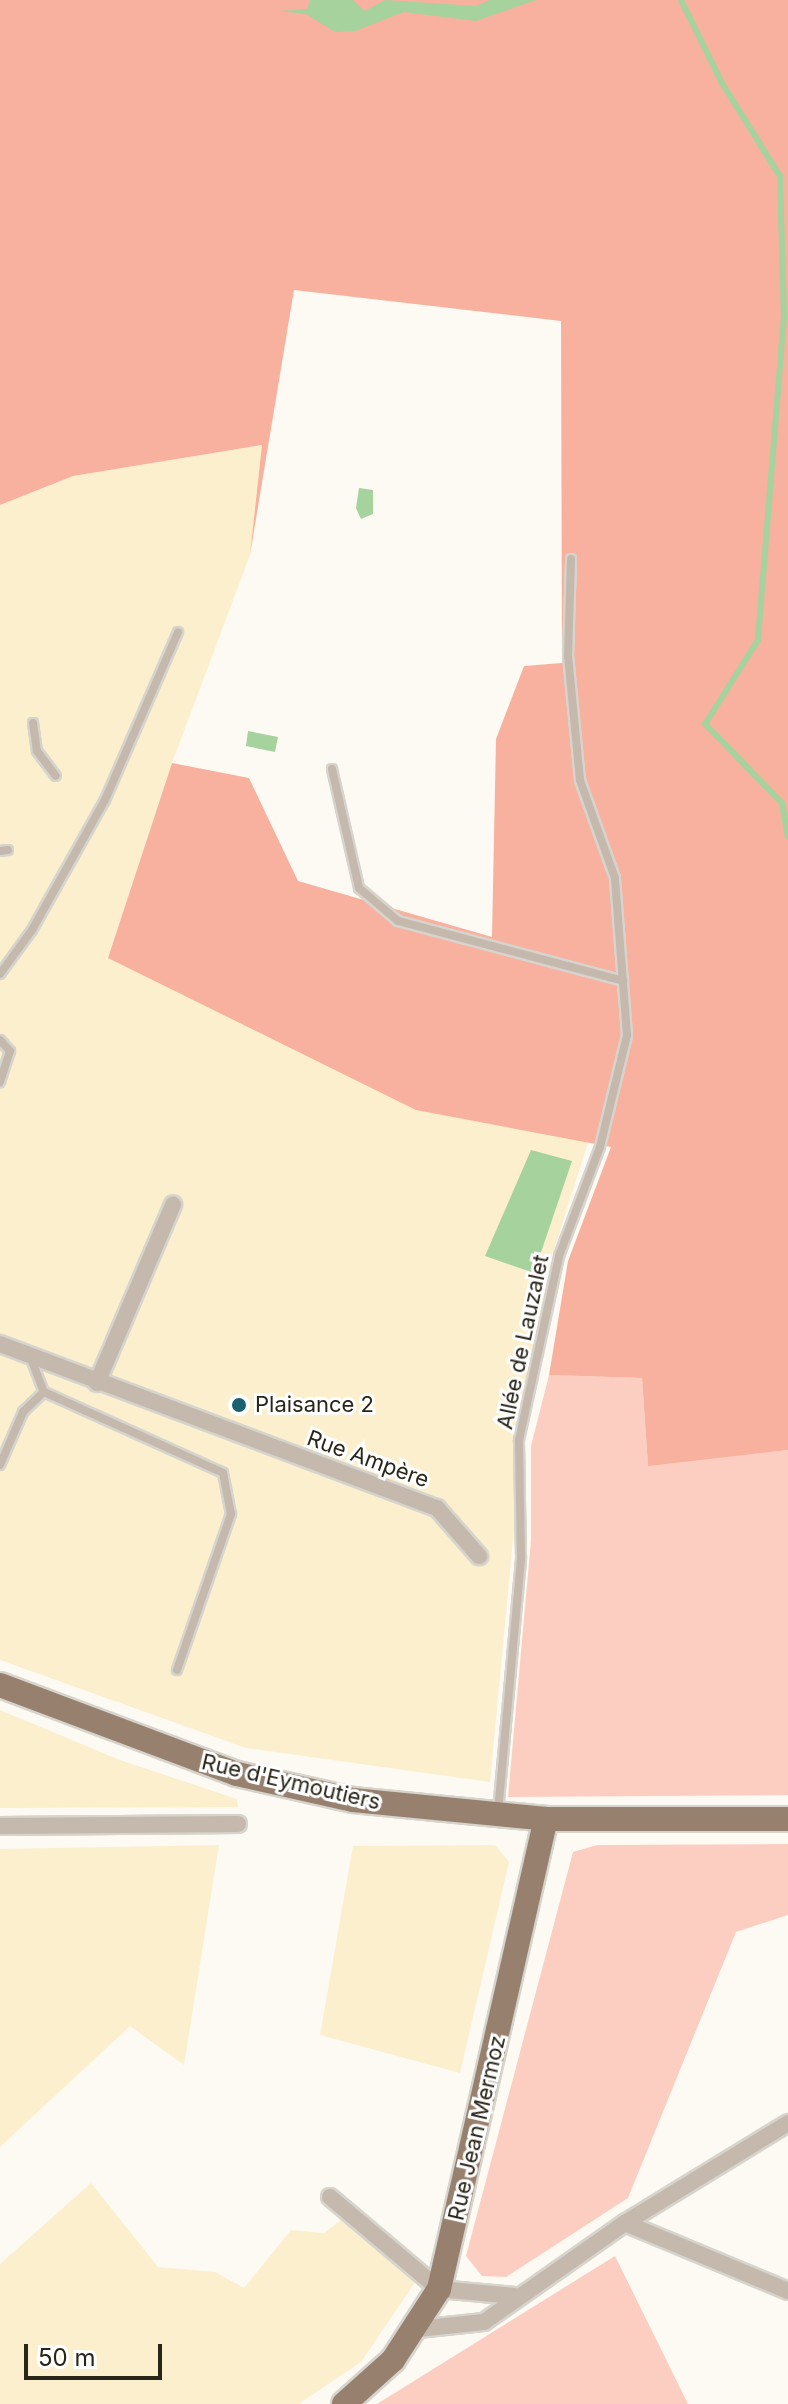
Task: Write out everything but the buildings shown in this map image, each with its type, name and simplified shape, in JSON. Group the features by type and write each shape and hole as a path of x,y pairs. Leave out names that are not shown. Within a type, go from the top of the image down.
{"main road":[{"name":"Rue d'Eymoutiers","path":"0,1685 237,1774 353,1800 497,1817 788,1819"},
{"name":"Rue Jean Mermoz","path":"344,2404 393,2360 418,2329 439,2289 546,1819"}],"street":[{"path":"97,1383 173,1205"},
{"name":"Rue Ampère","path":"0,1344 97,1383 437,1508 479,1556"},
{"path":"0,1826 238,1824"},
{"path":"418,2329 484,2322 515,2296 625,2223 788,2123"},
{"path":"330,2197 439,2289 515,2296"},
{"path":"625,2223 788,2291"}],"lane":[{"name":"Allée de Lauzalet","path":"497,1817 521,1557 519,1440 559,1256 600,1147 627,1035 615,878 580,780 568,656 571,559"},
{"path":"0,974 32,930 105,800 178,632"},
{"path":"33,723 37,751 56,776"},
{"path":"332,769 359,888 398,921 623,981"},
{"path":"94,794 105,800"},
{"path":"0,1040 10,1051 0,1082"},
{"path":"30,1356 44,1392 223,1473 231,1514 177,1670"},
{"path":"0,1465 23,1412 44,1392"}],"shaded area":[{"path":"0,0 788,0 788,1450 648,1466 642,1378 549,1375 568,1261 611,1147 416,1110 108,958 172,763 249,778 298,881 492,937 496,739 524,666 562,663 561,321 294,290 250,555 262,445 73,476 0,505"},
{"path":"310,0 353,0 365,11 385,0 476,6 490,0 536,0 476,21 404,12 355,31 335,32 306,14 279,11 307,9"},
{"path":"263,445 250,555 172,763 108,958 591,1133 550,1262 514,1446 515,1518 490,1782 246,1748 0,1660 0,505 73,476"},
{"path":"359,488 373,490 373,514 361,519 356,508"},
{"path":"248,731 278,737 275,752 246,746"},
{"path":"531,1150 572,1161 534,1273 485,1256"},
{"path":"549,1375 642,1378 648,1465 788,1450 788,1795 508,1797 531,1540 531,1446"},
{"path":"0,1710 120,1760 237,1799 238,1807 0,1808"},
{"path":"788,1844 788,1915 736,1932 628,2198 506,2277 482,2276 466,2256 573,1852 597,1845"},
{"path":"219,1845 184,2065 130,2026 0,2147 0,1849"},
{"path":"495,1845 509,1862 460,2073 320,2035 353,1846"},
{"path":"91,2183 158,2267 215,2272 244,2288 291,2230 324,2233 341,2220 416,2281 361,2362 299,2404 0,2404 0,2264"},
{"path":"615,2256 688,2404 377,2404"}],"waterway":[{"path":"681,0 722,83 780,176 784,316 758,640 705,724 782,803 788,836"}],"place":[{"name":"Plaisance 2","path":"239,1405"}]}
